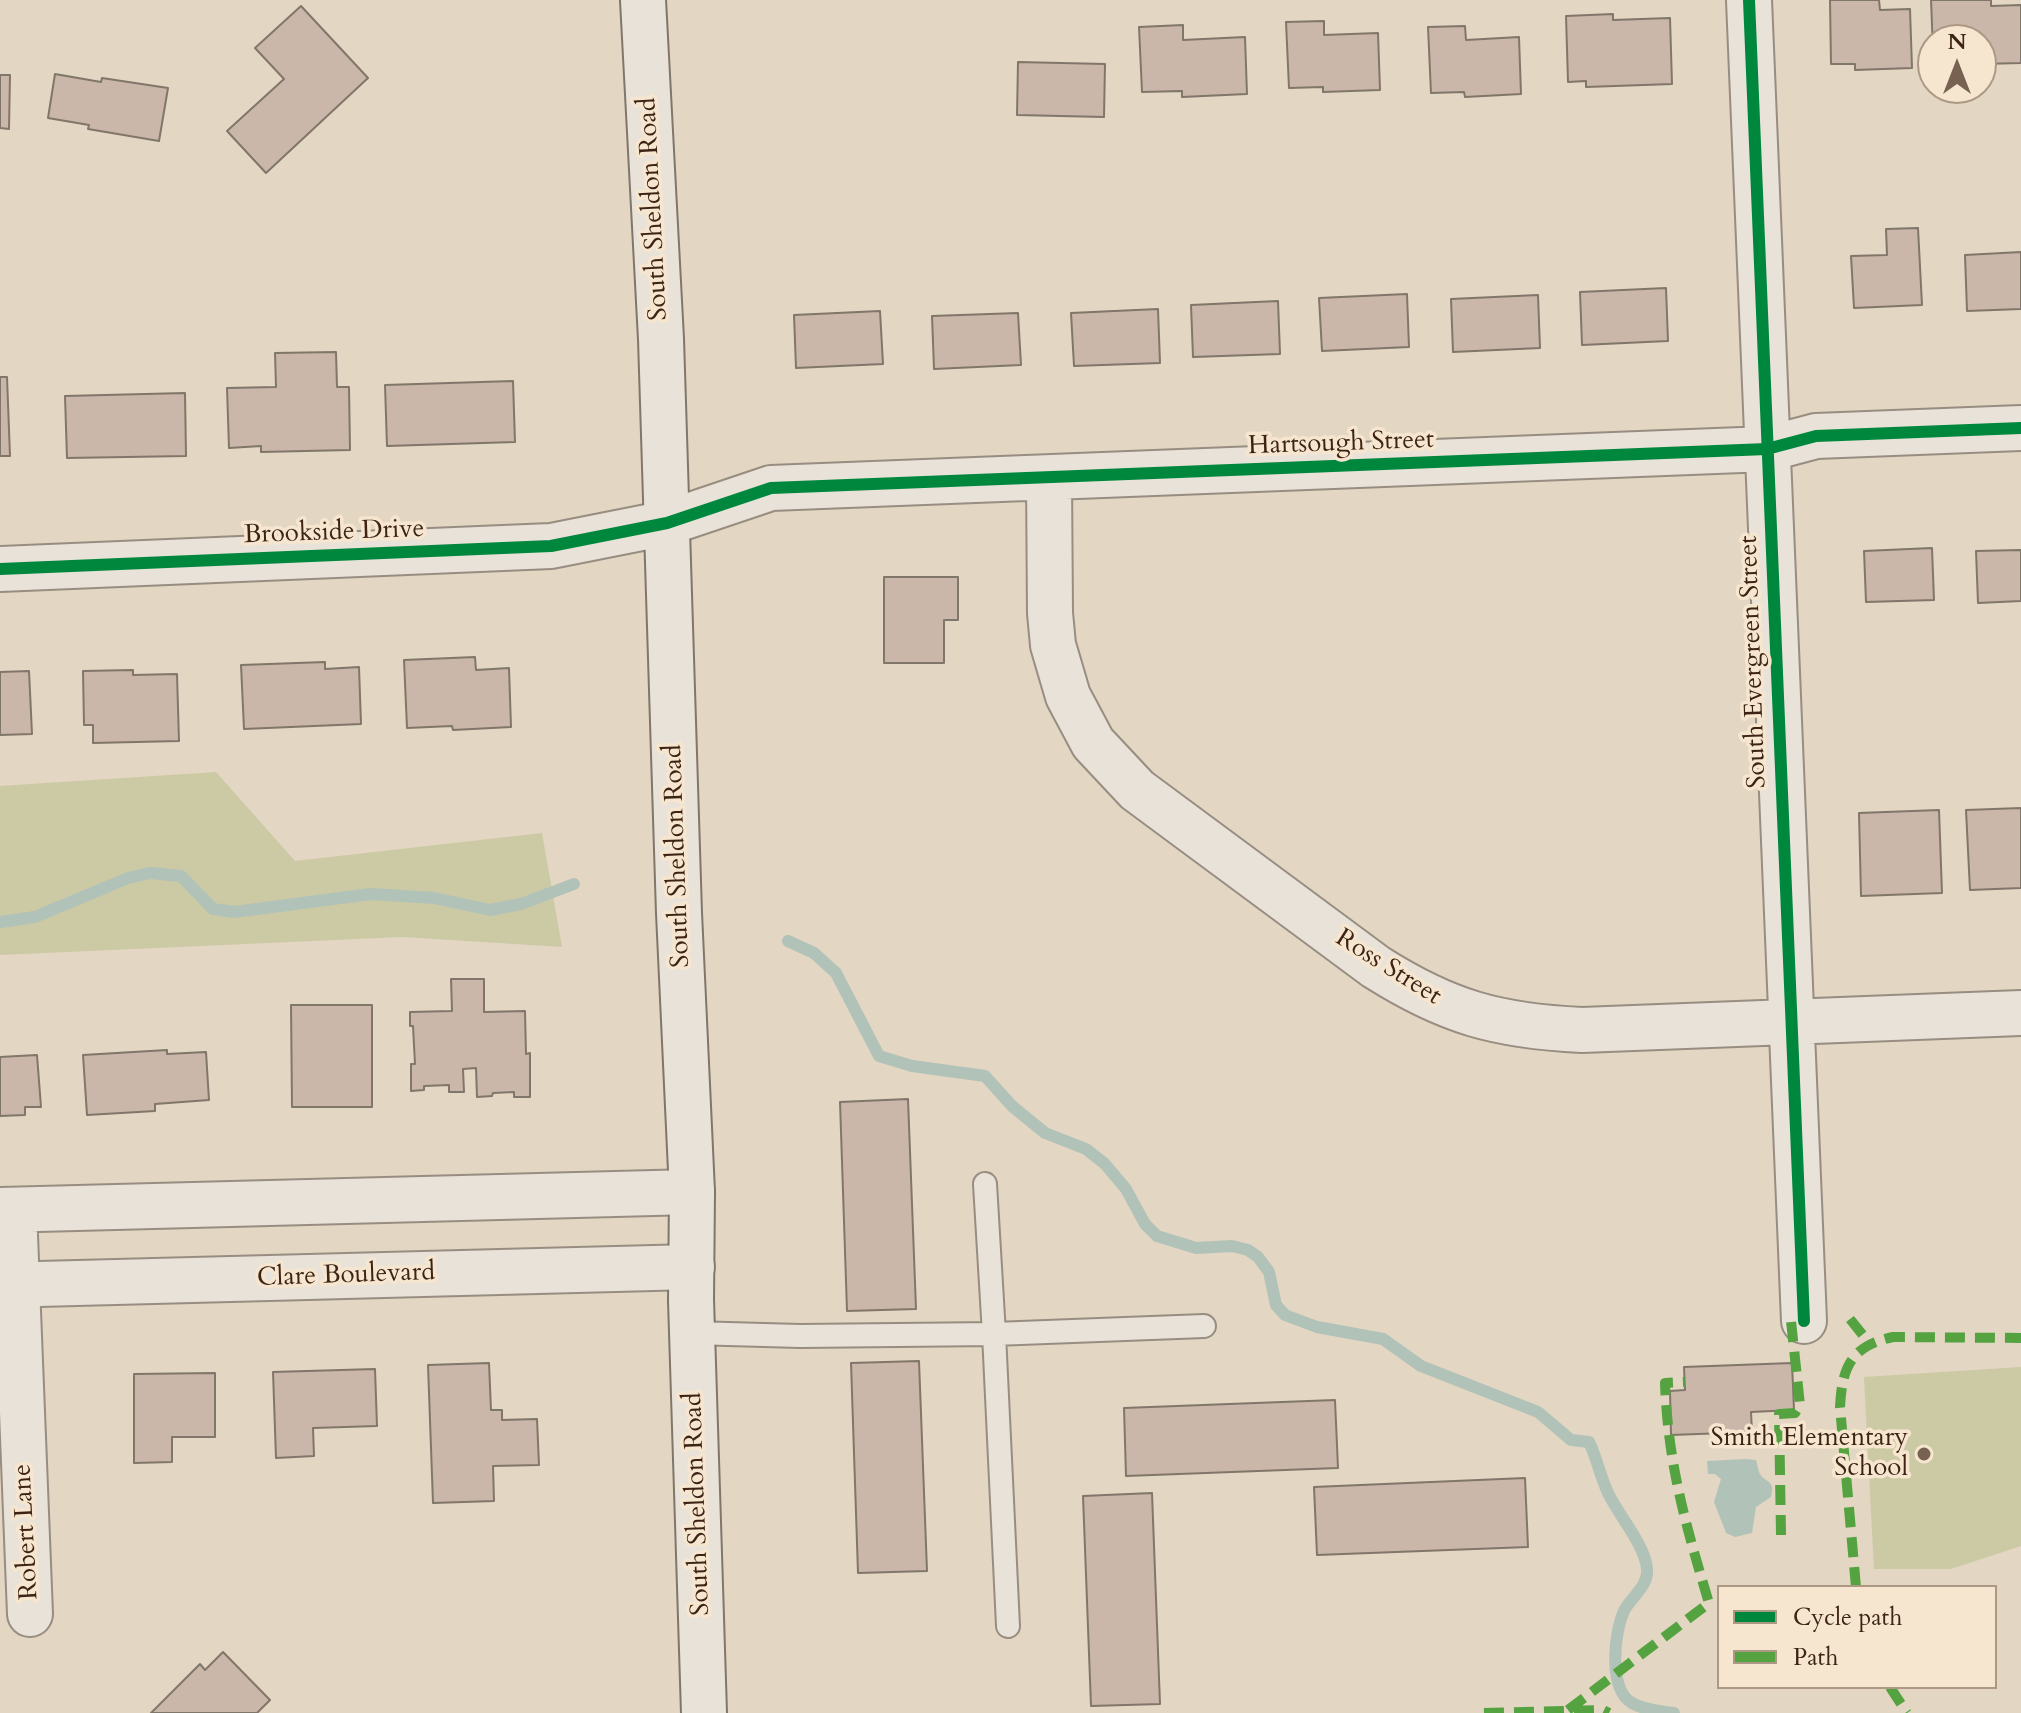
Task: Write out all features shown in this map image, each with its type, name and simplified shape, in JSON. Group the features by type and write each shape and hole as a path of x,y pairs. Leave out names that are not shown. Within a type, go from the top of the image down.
{"street":[{"name":"South Sheldon Road","path":"643,0 667,523 679,913 692,1192 692,1333 704,1713"},
{"name":"South Evergreen Street","path":"1749,0 1804,1321"},
{"name":"Hartsough Street","path":"667,523 771,488 1767,449 1816,436 2021,428"},
{"name":"Ross Street","path":"1049,478 1053,645 1068,696 1093,743 1113,768 1137,790 1408,987 1480,1017 1530,1028 1582,1030 2021,1013"},
{"name":"Brookside Drive","path":"0,569 551,546 667,523"},
{"path":"7,1210 692,1192"},
{"name":"Robert Lane","path":"7,1210 8,1285 30,1614"},
{"name":"Clare Boulevard","path":"8,1285 692,1267"}],"lane":[{"path":"985,1184 1008,1626"},
{"path":"692,1333 800,1336 994,1334 1204,1326"}],"shaded area":[{"path":"216,772 295,861 542,833 562,947 402,937 0,955 0,786"},
{"path":"2021,1367 2021,1546 1951,1569 1874,1569 1864,1377"},
{"path":"1756,1460 1761,1476 1771,1484 1772,1491 1771,1497 1756,1507 1752,1533 1735,1537 1726,1533 1714,1502 1721,1479 1715,1474 1708,1474 1707,1461"}],"building":[{"path":"1830,0 1879,0 1880,10 1910,9 1912,68 1855,70 1855,64 1831,64"},
{"path":"1931,0 1991,0 1991,6 2021,5 2021,63 1997,64 1997,24 1932,24"},
{"path":"301,6 368,78 266,173 227,131 284,79 255,48"},
{"path":"1613,14 1613,20 1670,18 1672,84 1586,87 1586,81 1568,82 1566,16"},
{"path":"1324,21 1324,35 1378,33 1380,90 1323,92 1323,87 1289,88 1286,22"},
{"path":"1183,25 1183,40 1245,37 1247,94 1182,97 1182,91 1142,92 1139,27"},
{"path":"1465,26 1466,40 1519,37 1521,94 1465,97 1464,92 1431,93 1428,27"},
{"path":"1018,62 1105,64 1104,117 1017,115"},
{"path":"55,74 168,88 159,141 88,129 89,125 48,118"},
{"path":"0,75 10,75 9,129 0,128"},
{"path":"1918,228 1922,305 1854,308 1851,256 1887,255 1886,229"},
{"path":"2021,252 2021,309 1967,311 1965,255"},
{"path":"1666,288 1668,341 1582,345 1580,292"},
{"path":"1407,294 1409,347 1322,351 1319,298"},
{"path":"1538,295 1540,348 1453,352 1451,299"},
{"path":"1278,301 1280,354 1193,357 1191,305"},
{"path":"1158,309 1160,363 1074,366 1071,313"},
{"path":"880,311 883,364 796,368 794,315"},
{"path":"1018,313 1021,365 934,369 932,316"},
{"path":"336,352 337,387 349,387 350,450 261,452 261,446 229,448 227,388 276,387 275,353"},
{"path":"0,377 7,377 10,456 0,456"},
{"path":"513,381 515,442 387,446 385,385"},
{"path":"185,393 186,456 67,458 65,396"},
{"path":"1932,548 1934,600 1866,602 1864,551"},
{"path":"2021,550 2021,601 1978,603 1976,551"},
{"path":"884,577 958,577 958,620 944,620 944,663 884,663"},
{"path":"475,657 476,670 509,668 511,727 453,730 452,726 407,728 404,660"},
{"path":"325,662 325,669 359,667 361,724 244,729 241,665"},
{"path":"133,670 133,675 177,674 179,741 93,743 93,725 84,725 83,671"},
{"path":"29,671 32,734 0,735 0,672"},
{"path":"2021,808 2021,888 1970,890 1966,810"},
{"path":"1939,810 1942,893 1861,896 1859,813"},
{"path":"451,979 484,979 484,1012 525,1011 526,1054 530,1053 530,1097 514,1097 514,1092 477,1097 476,1068 463,1069 464,1092 449,1092 449,1085 424,1086 424,1090 411,1091 411,1064 415,1064 410,1012 452,1011"},
{"path":"291,1005 372,1005 372,1107 292,1107"},
{"path":"167,1050 167,1054 206,1052 209,1100 155,1104 155,1111 87,1115 83,1055"},
{"path":"37,1055 41,1107 25,1107 25,1115 0,1116 0,1057"},
{"path":"908,1099 916,1309 847,1311 840,1102"},
{"path":"919,1361 927,1571 858,1573 851,1363"},
{"path":"489,1363 491,1410 502,1410 502,1420 537,1419 539,1465 493,1466 494,1501 433,1503 428,1365"},
{"path":"1792,1363 1794,1410 1751,1412 1752,1432 1671,1435 1670,1391 1685,1390 1684,1367"},
{"path":"375,1369 377,1426 313,1428 314,1456 276,1458 273,1372"},
{"path":"215,1373 215,1437 172,1437 172,1462 134,1463 134,1374"},
{"path":"1335,1400 1338,1468 1126,1476 1124,1408"},
{"path":"1525,1478 1528,1547 1317,1555 1314,1487"},
{"path":"1152,1493 1160,1704 1091,1706 1083,1496"},
{"path":"223,1652 270,1700 257,1713 151,1713 200,1664 205,1670"}],"waterway":[{"path":"0,922 35,917 128,878 150,873 181,876 213,909 234,912 371,894 434,898 490,910 521,904 574,884"},
{"path":"788,941 814,953 836,973 879,1056 912,1066 985,1076 1012,1106 1045,1133 1086,1149 1105,1164 1126,1189 1145,1224 1157,1236 1196,1248 1232,1246 1248,1250 1258,1257 1269,1272 1276,1305 1285,1315 1317,1327 1383,1339 1421,1366 1538,1412 1571,1440 1589,1442 1608,1493 1637,1540 1647,1569 1645,1581 1620,1621 1615,1660 1619,1686 1632,1703 1674,1713"}],"marked path":[{"path":"1850,1319 1870,1344"},
{"path":"1781,1535 1779,1414 1795,1413 1800,1405 1791,1321"},
{"path":"1856,1585 1840,1407 1843,1380 1852,1360 1867,1346 1893,1337 2021,1338"},
{"path":"1568,1710 1709,1603 1680,1495 1670,1441 1665,1383 1685,1382"},
{"path":"1891,1689 1907,1713"},
{"path":"1484,1713 1603,1710 1609,1713"}],"cycle path":[{"path":"1749,0 1804,1321"},
{"path":"0,569 551,546 667,523 771,488 1767,449 1816,436 2021,428"}],"place":[{"name":"Smith Elementary School","path":"1924,1454"}]}
